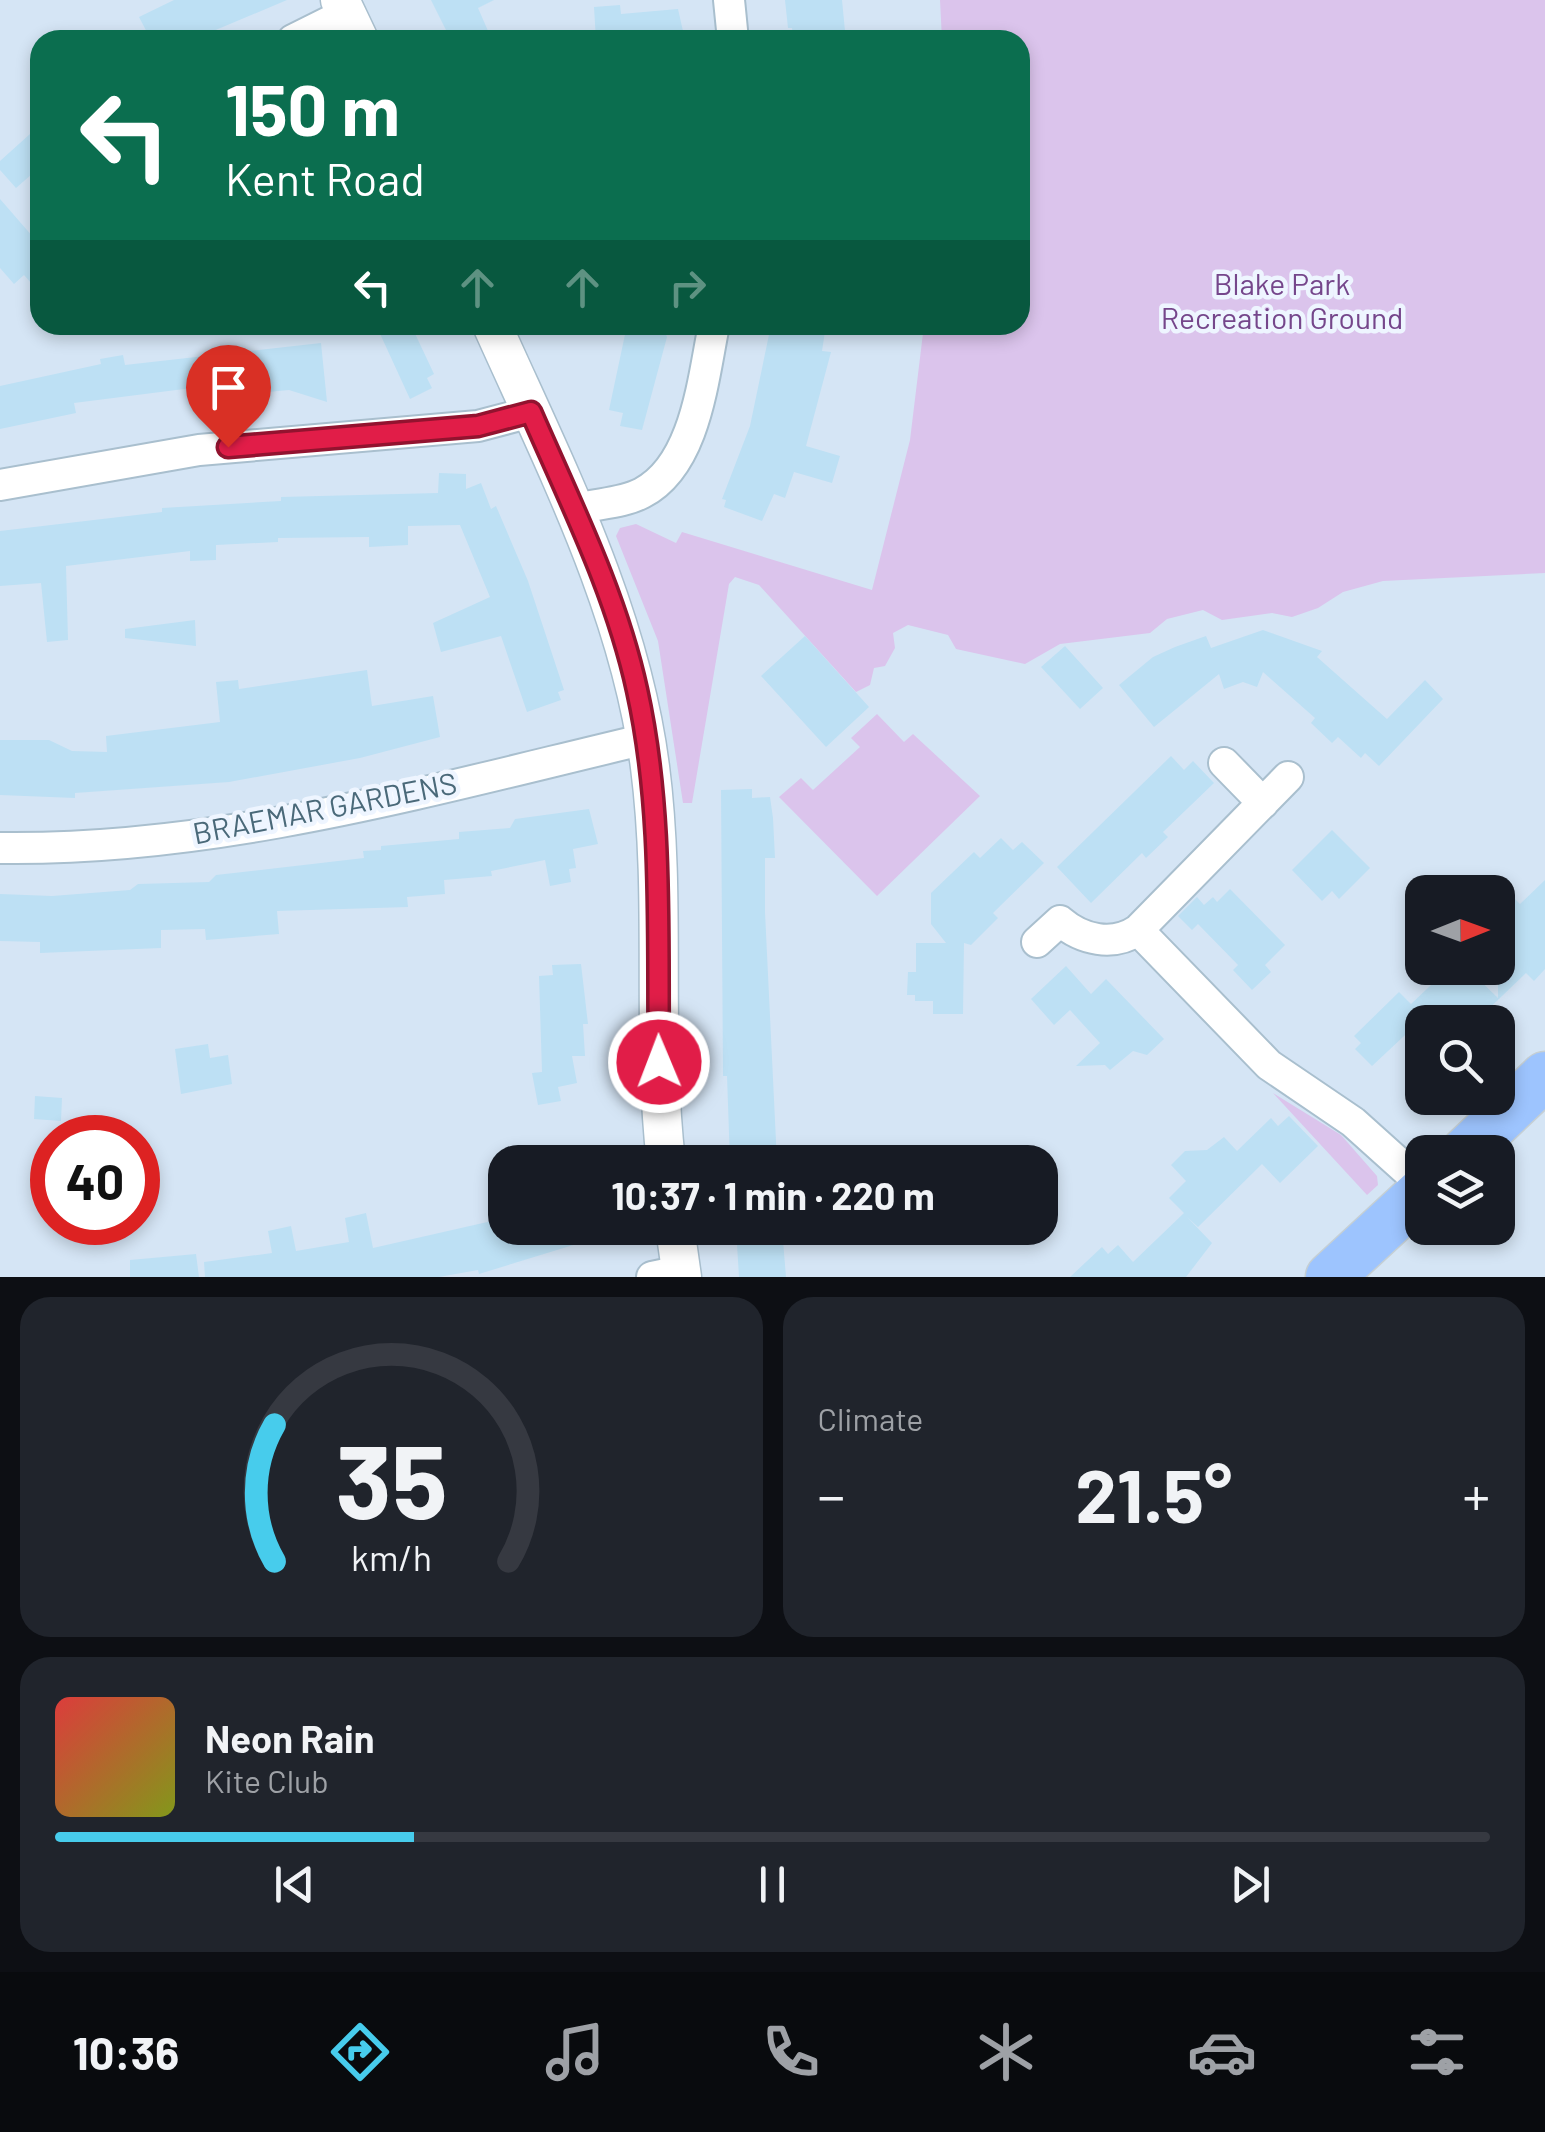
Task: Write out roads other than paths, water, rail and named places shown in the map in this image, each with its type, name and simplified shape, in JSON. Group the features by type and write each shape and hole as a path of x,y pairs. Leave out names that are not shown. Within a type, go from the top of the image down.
{"main road":[{"path":"1483,1135 1545,1076"},
{"path":"1330,1277 1405,1208"}],"street":[{"path":"729,0 732,30"},
{"path":"318,30 349,18"},
{"path":"496,335 574,510 620,629 646,740 656,835 659,1062 665,1145"},
{"path":"574,510 638,495 667,474 692,419 712,335"},
{"path":"0,485 199,450 478,426 531,412"},
{"name":"BRAEMAR GARDENS","path":"0,848 143,842 302,818 646,740"},
{"path":"1224,763 1263,803"},
{"path":"1036,942 1060,921 1086,937 1116,940 1138,930 1288,777"},
{"path":"1138,930 1269,1064 1353,1122 1405,1169"},
{"path":"672,1275 674,1245"}],"park label":[{"name":"Blake Park Recreation Ground","path":"1282,302"}]}
